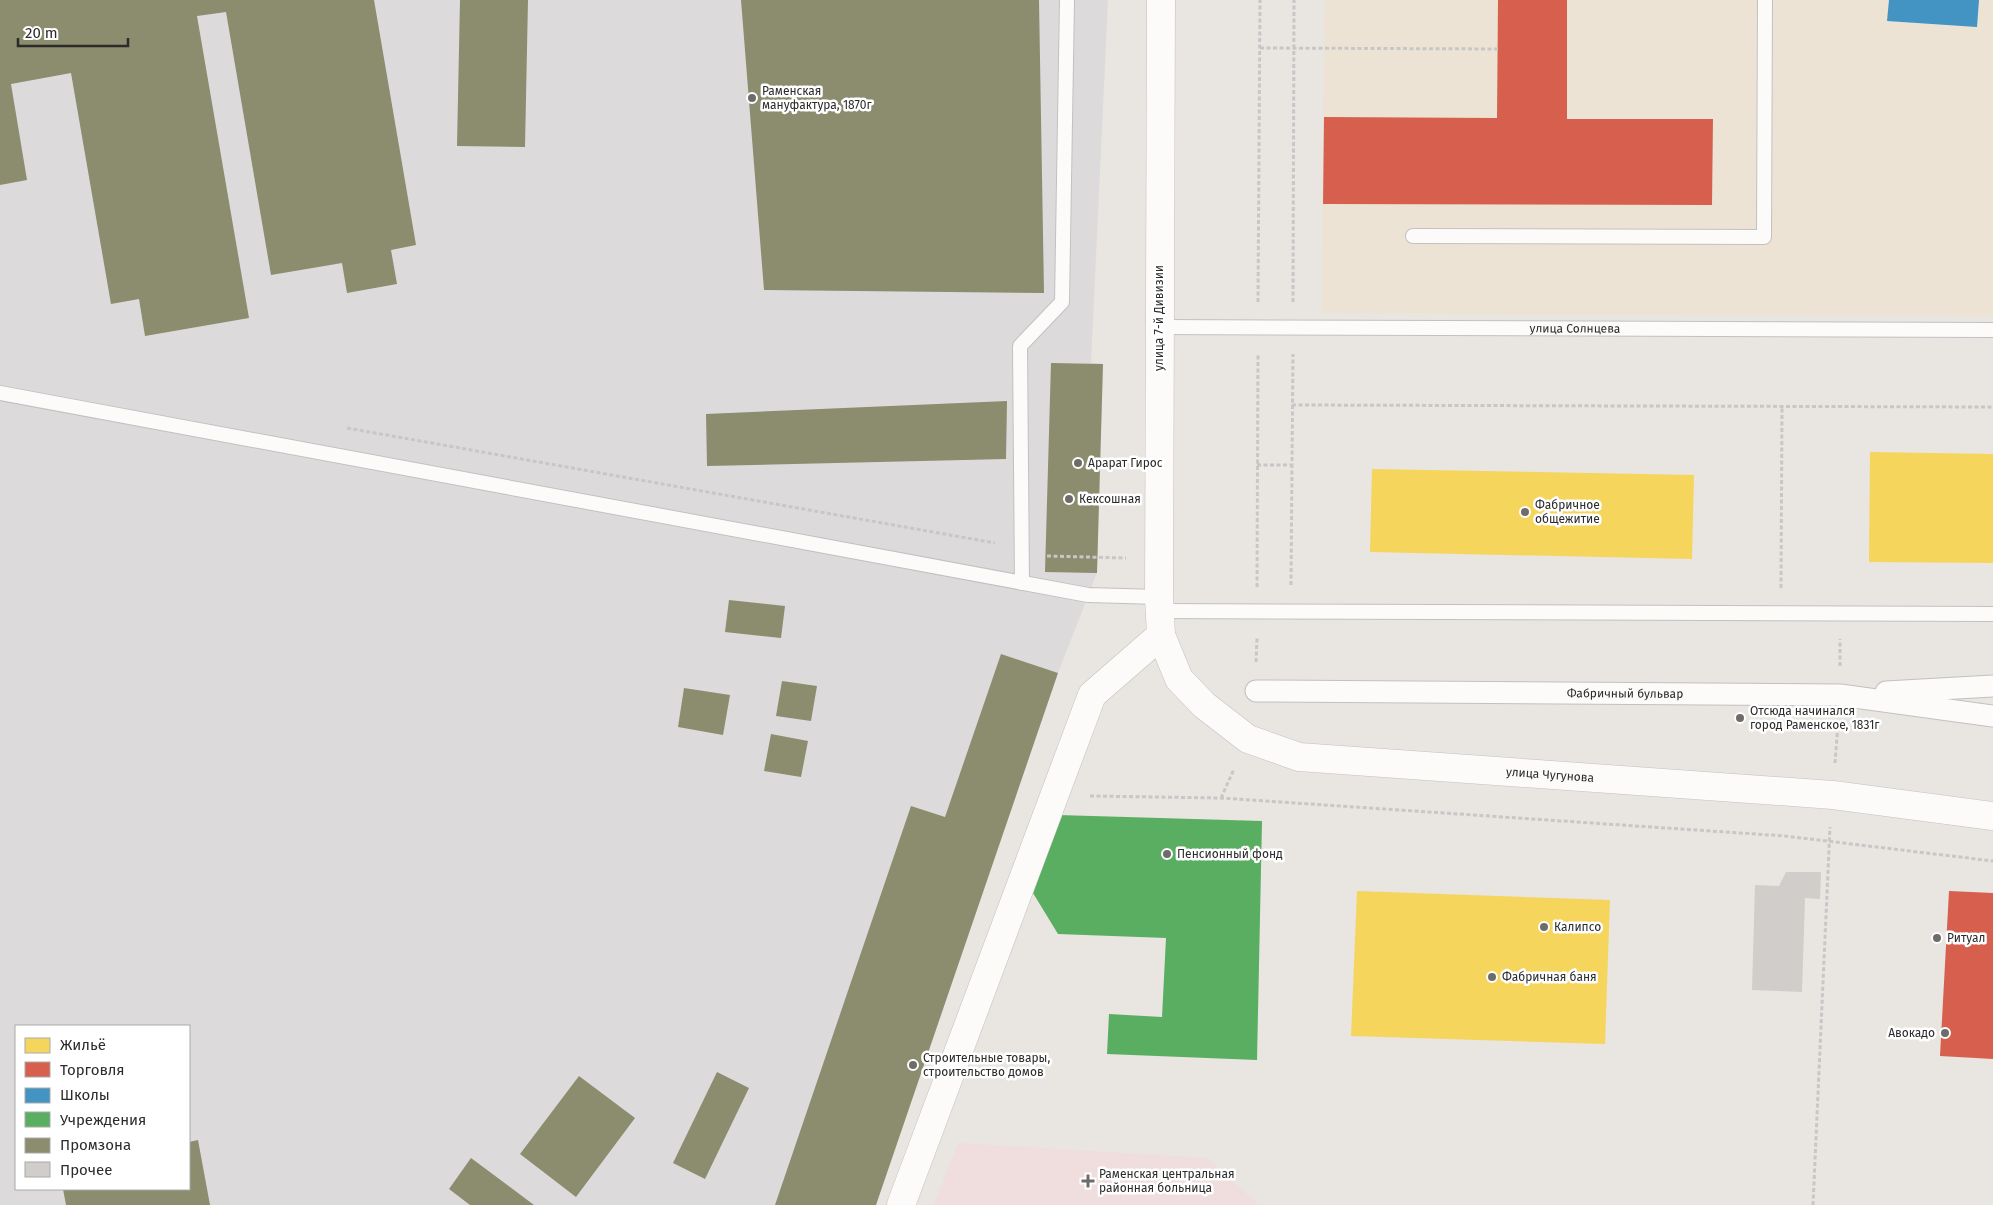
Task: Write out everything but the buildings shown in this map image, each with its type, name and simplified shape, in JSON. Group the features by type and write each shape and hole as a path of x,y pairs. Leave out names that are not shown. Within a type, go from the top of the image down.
{"main road":[{"name":"улица 7-й Дивизии","path":"1160,614 1158,327 1161,0"},
{"path":"901,1205 1092,695 1160,614"},
{"name":"улица Чугунова","path":"1160,614 1179,679 1204,705 1248,739 1299,757 1832,795 1993,816"}],"street":[{"path":"1840,695 1993,686"},
{"name":"Фабричный бульвар","path":"1256,691 1840,695 1993,716"}],"lane":[{"path":"1022,583 1020,346 1062,302 1067,0"},
{"path":"1412,236 1764,237 1765,0"},
{"name":"улица Солнцева","path":"1158,327 1993,330"},
{"path":"0,393 1088,595 1160,614 1291,612 1993,614"}],"path":[{"path":"1291,612 1294,0"},
{"path":"1260,48 1498,49"},
{"path":"1292,405 1993,407"},
{"path":"1781,614 1782,407"},
{"path":"344,428 1022,548 1046,556 1090,556"},
{"path":"1257,465 1292,466"},
{"path":"1840,614 1840,695"},
{"path":"1055,795 1221,798 1785,836 1993,861"},
{"path":"1813,1205 1828,841"}],"shaded area":[{"path":"0,0 1108,0 1091,363 1103,364 1097,573 1058,673 876,1205 0,1205"},
{"path":"1324,0 1993,0 1993,316 1322,313"},
{"name":"Раменская центральная районная больница","path":"958,1143 1208,1158 1259,1205 934,1205"}],"place":[{"name":"Раменская мануфактура, 1870г","path":"752,98"},
{"name":"Арарат Гирос","path":"1078,463"},
{"name":"Кексошная","path":"1069,499"},
{"name":"Фабричное общежитие","path":"1525,512"},
{"name":"Отсюда начинался город Раменское, 1831г","path":"1740,718"},
{"name":"Пенсионный фонд","path":"1167,854"},
{"name":"Калипсо","path":"1544,927"},
{"name":"Ритуал","path":"1937,938"},
{"name":"Фабричная баня","path":"1492,977"},
{"name":"Авокадо","path":"1945,1033"},
{"name":"Строительные товары, строительство домов","path":"913,1065"},
{"name":"Раменская центральная районная больница","path":"1088,1181"}]}
